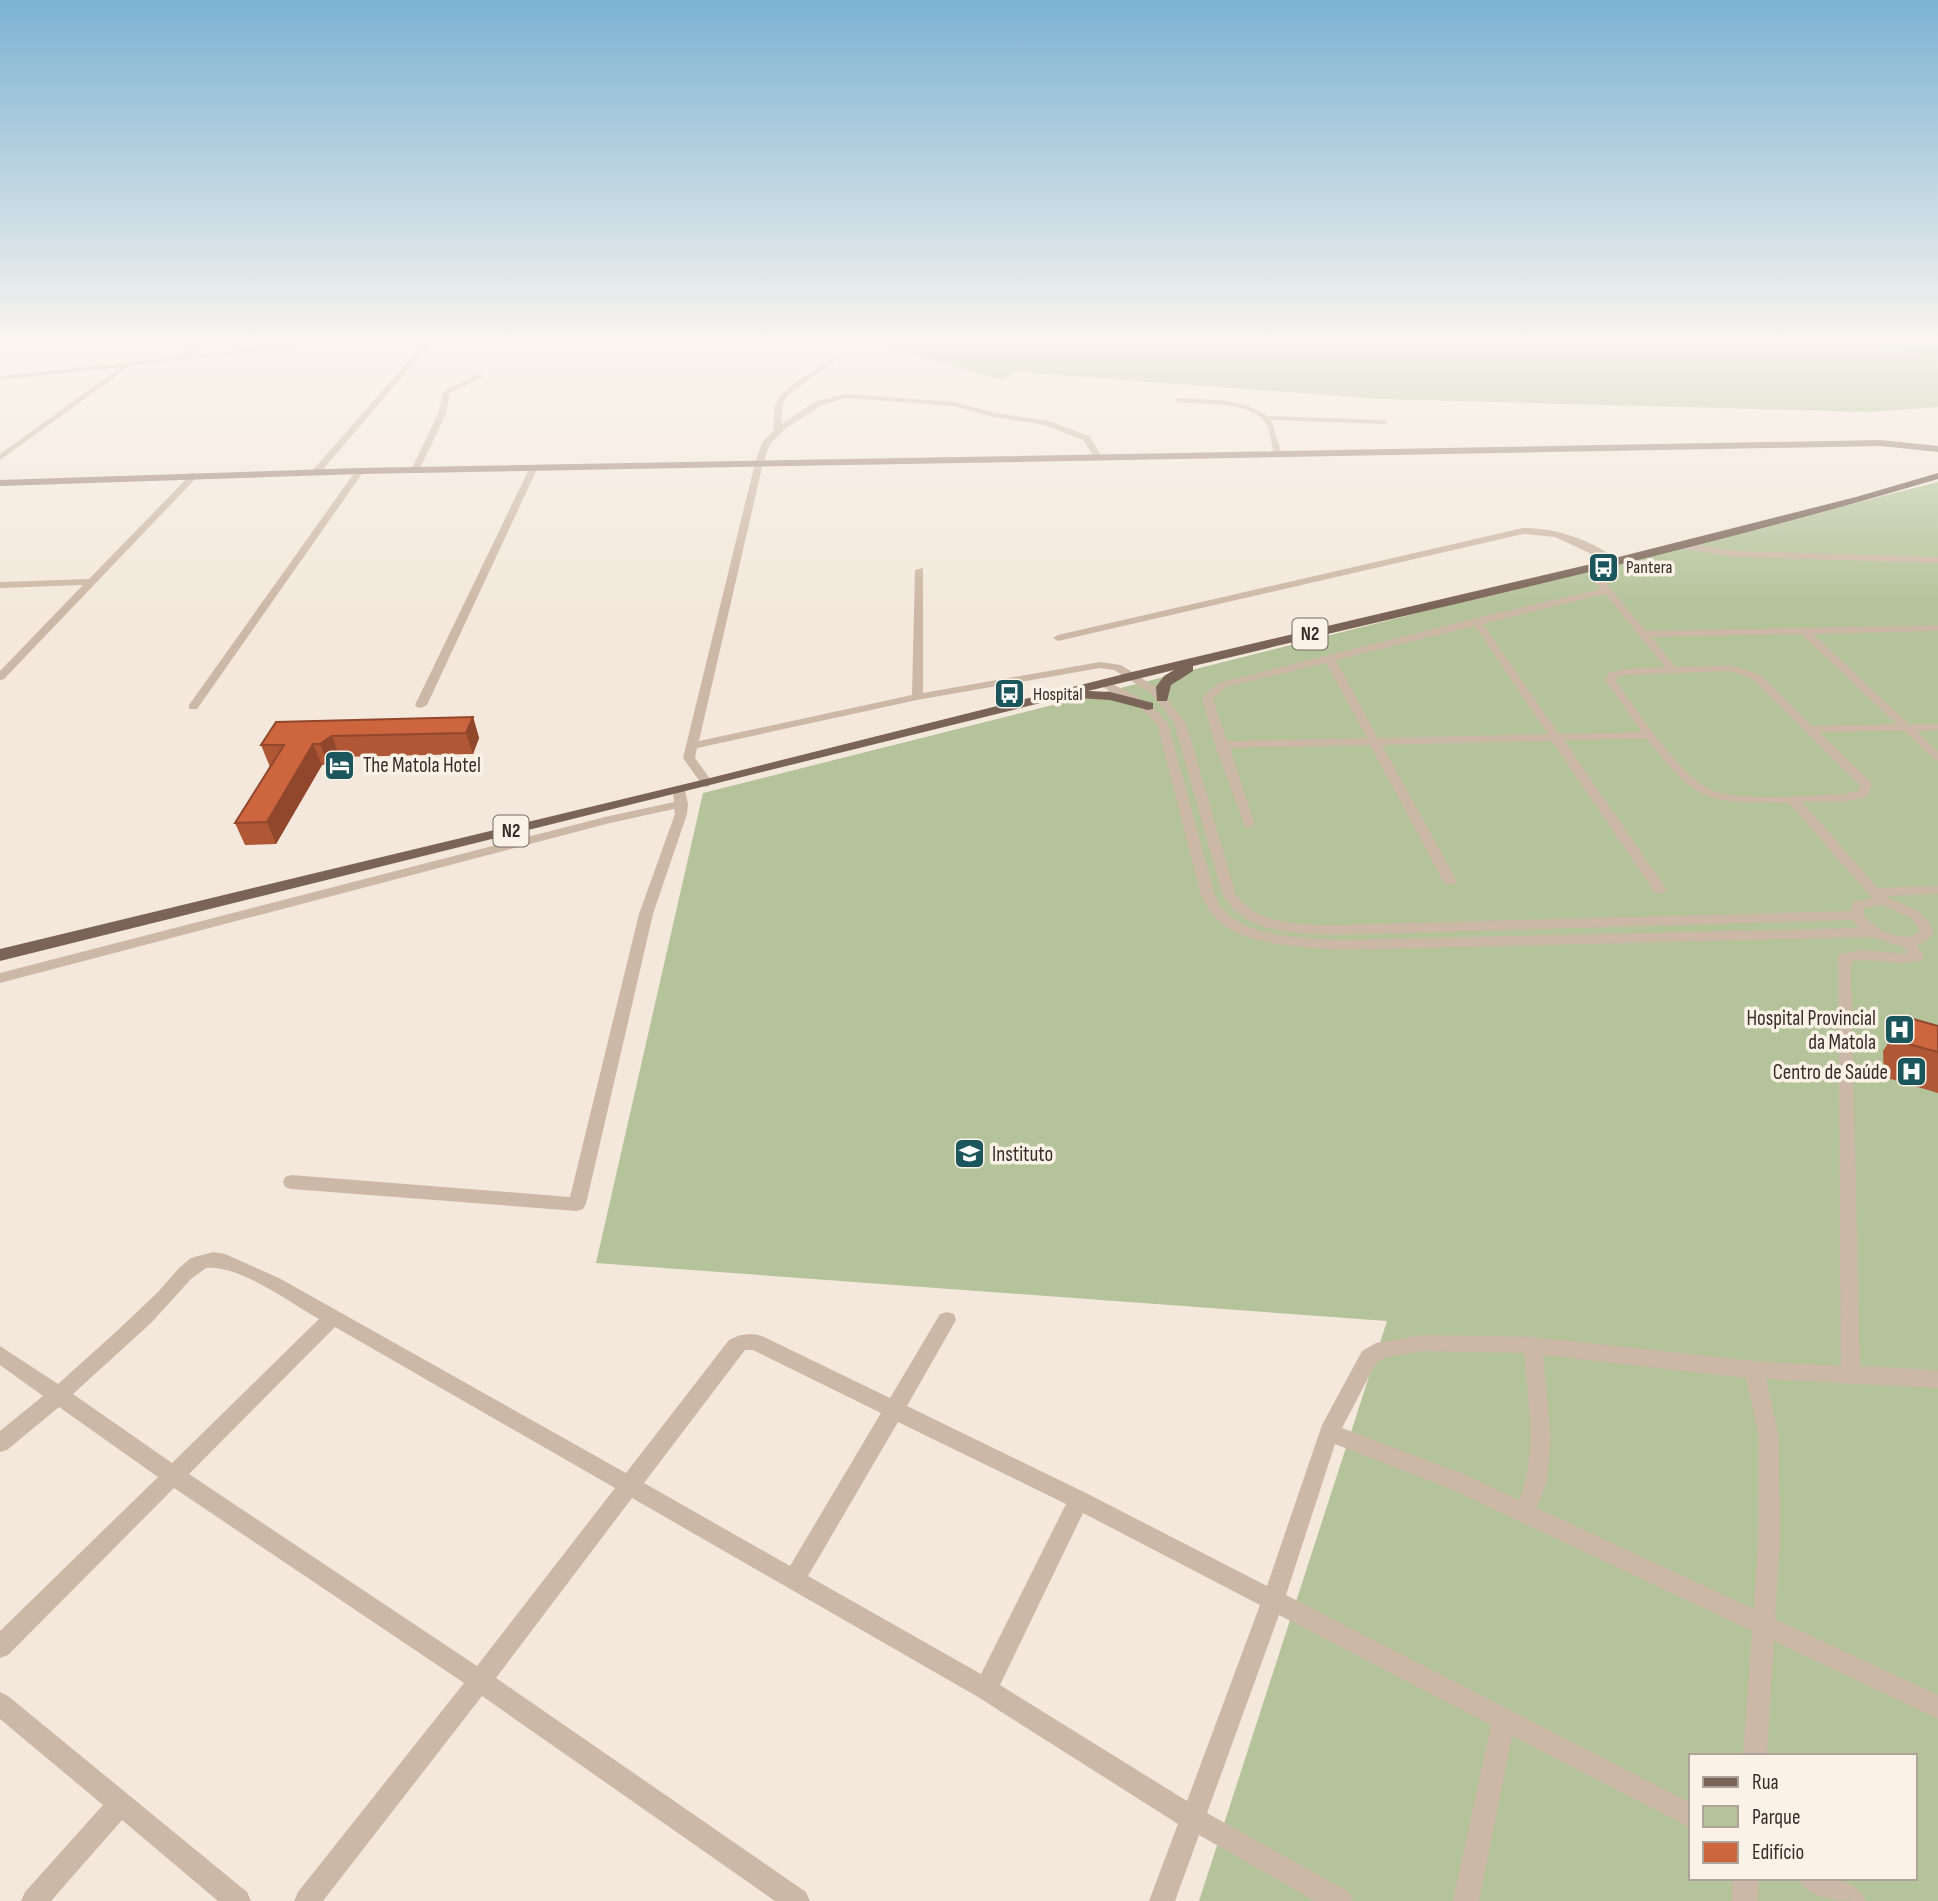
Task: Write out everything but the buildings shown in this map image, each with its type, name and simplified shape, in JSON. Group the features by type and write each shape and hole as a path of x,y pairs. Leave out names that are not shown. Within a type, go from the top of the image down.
{"main road":[{"path":"0,483 195,475 534,467 1880,443 1938,449"},
{"name":"N2","path":"0,955 680,797 708,783 1132,676 1588,568 1938,476"},
{"path":"1162,698 1163,684 1210,657"},
{"path":"1049,697 1110,696 1148,706"}],"street":[{"path":"0,458 38,431"},
{"path":"316,472 352,431"},
{"path":"415,470 434,431"},
{"path":"1069,431 1086,438 1099,458"},
{"path":"1270,431 1278,454"},
{"path":"708,783 689,758 759,463 766,443 776,432"},
{"path":"421,705 534,467"},
{"path":"193,707 360,471"},
{"path":"0,677 195,475"},
{"path":"1058,638 1522,531 1559,535 1614,561"},
{"path":"1677,545 1735,554 1938,560"},
{"path":"1588,568 1673,670"},
{"path":"916,696 920,570"},
{"path":"0,585 90,582"},
{"path":"1250,824 1207,698 1222,685 1606,591"},
{"path":"1476,621 1660,890"},
{"path":"1645,634 1938,628"},
{"path":"1804,631 1938,757"},
{"path":"1329,658 1450,881"},
{"path":"692,746 916,696 1100,665 1117,667 1162,698 1180,723 1224,883 1234,904 1250,915 1282,927 1332,930 1856,915"},
{"path":"1731,668 1756,677 1808,729 1866,783 1864,794 1844,798 1724,798 1704,792 1693,783 1610,680 1613,675 1623,672 1731,668"},
{"path":"1102,684 1132,695 1148,706 1162,723 1208,896 1221,916 1250,931 1288,942 1341,945 1872,932 1908,942 1924,937 1925,926 1913,913 1878,896 1792,799"},
{"path":"1808,729 1938,727"},
{"path":"1221,745 1652,735"},
{"path":"0,978 609,820 680,797 681,814 646,914 577,1204 291,1182"},
{"path":"1872,932 1856,915 1855,909 1864,902 1878,896 1938,890"},
{"path":"1851,1375 1845,957 1917,957 1908,942"},
{"path":"0,1443 61,1395 165,1297 191,1268 201,1261 219,1260 236,1266 333,1317 986,1689 1192,1818 1340,1901"},
{"path":"0,1647 333,1317"},
{"path":"794,1580 947,1320"},
{"path":"307,1901 480,1681 736,1346 743,1342 755,1342 1079,1500 1689,1814"},
{"path":"1162,1901 1273,1601 1329,1432 1369,1357 1383,1349 1423,1343 1533,1345 1754,1370 1938,1379"},
{"path":"1525,1512 1537,1481 1541,1437 1533,1345"},
{"path":"0,1354 174,1476 480,1681 797,1901"},
{"path":"1754,1370 1769,1437 1769,1541 1755,1754"},
{"path":"1329,1432 1459,1482 1938,1707"},
{"path":"986,1689 1079,1500"},
{"path":"0,1703 238,1901"},
{"path":"1466,1901 1504,1719"},
{"path":"34,1901 121,1803"},
{"path":"1745,1901 1746,1880"},
{"path":"1814,1880 1853,1901"}],"green space":[{"path":"1938,482 1938,1901 1199,1901 1387,1321 596,1263 703,793"}],"place":[{"name":"Pantera","path":"1603,567"},
{"name":"Hospital","path":"1010,694"},
{"name":"The Matola Hotel","path":"340,765"},
{"name":"Hospital Provincial da Matola","path":"1899,1030"},
{"name":"Centro de Saúde","path":"1911,1072"},
{"name":"Instituto","path":"969,1154"}]}
